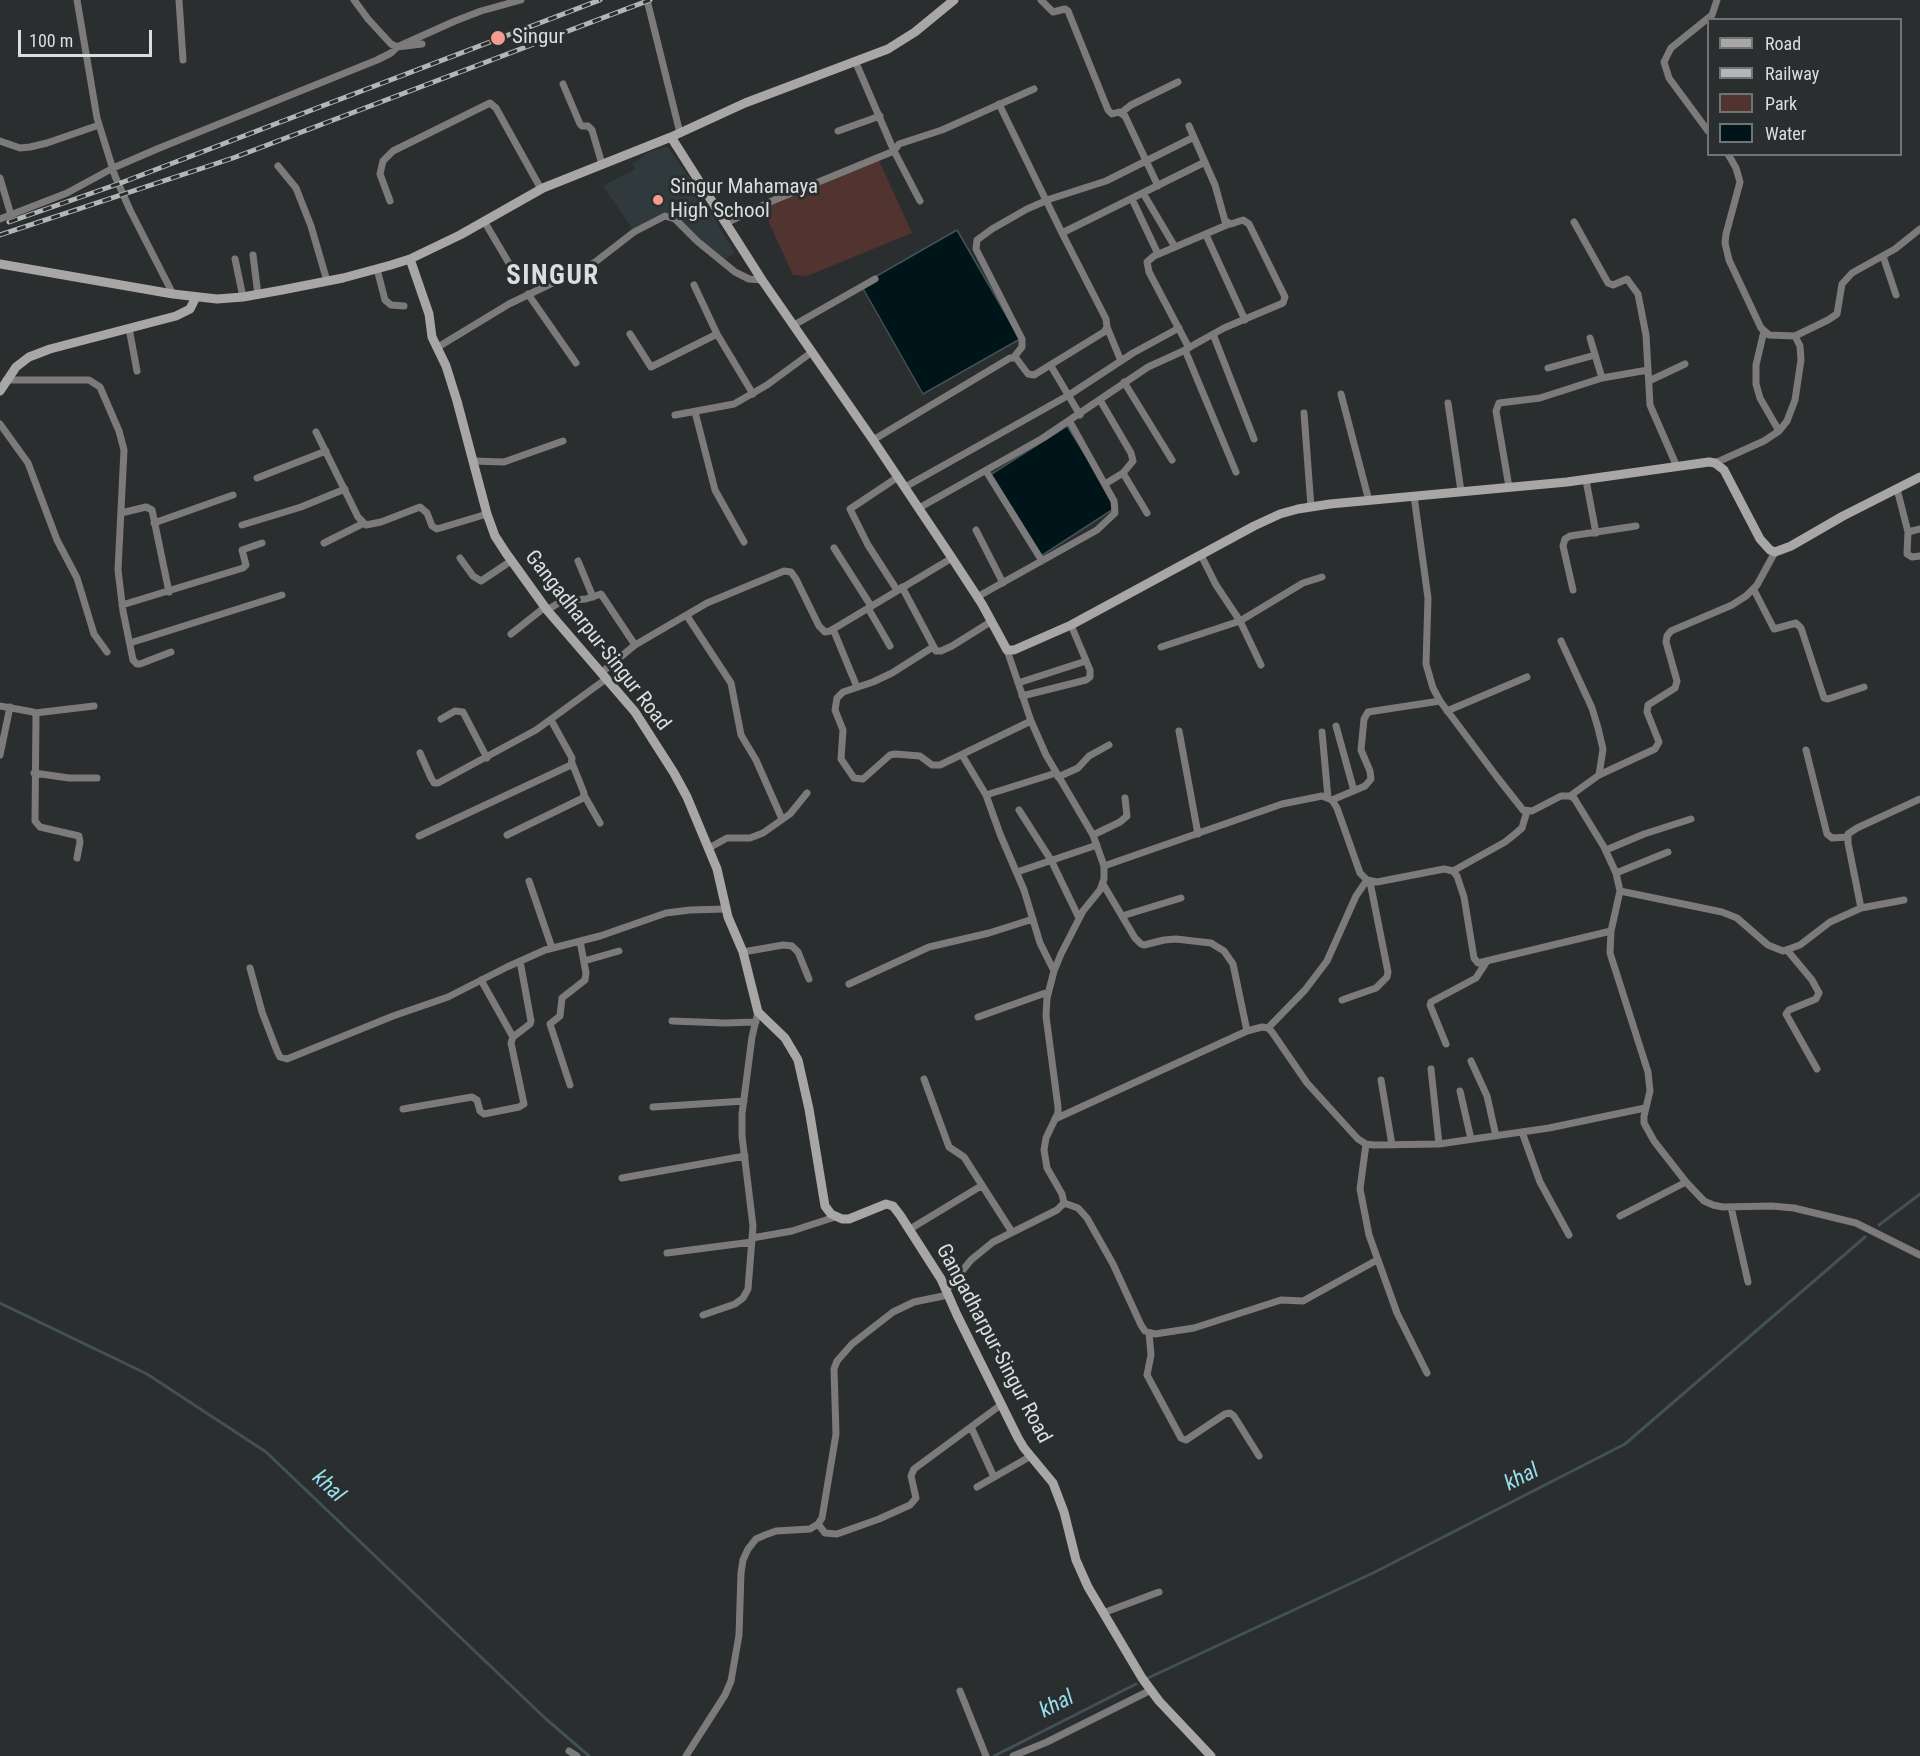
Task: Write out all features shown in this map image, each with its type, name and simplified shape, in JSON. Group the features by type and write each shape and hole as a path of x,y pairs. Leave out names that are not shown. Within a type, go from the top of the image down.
{"street":[{"path":"77,0 99,125 113,168 130,210 173,294"},
{"path":"179,0 183,60"},
{"path":"354,0 387,41 397,47 422,44"},
{"path":"0,219 67,193 113,168 377,60 397,47 481,10 521,0"},
{"path":"647,0 675,135 762,280 919,508 992,621 1007,650 1031,721 1057,775 1097,845 1104,866 1103,884 1079,918 1054,971 1048,992 1046,1016 1058,1107 1046,1138 1044,1150 1047,1168 1062,1194 1064,1203"},
{"path":"0,264 196,297 258,295 376,269 410,259 484,222 541,189 675,135 751,101 856,63 896,45 954,0"},
{"path":"1041,0 1053,12 1065,9 1068,11 1108,110 1112,114 1121,113 1129,106 1178,82"},
{"path":"1708,18 1712,15 1717,0"},
{"path":"1707,19 1671,48 1664,62 1669,78 1707,129"},
{"path":"856,63 894,151 920,201"},
{"path":"563,84 580,124 592,130 602,164"},
{"path":"726,223 772,201 894,151 899,144 942,130 1034,89"},
{"path":"390,201 380,174 380,168 388,155 398,147 438,130 490,103 541,189"},
{"path":"999,104 1106,319 1121,361"},
{"path":"1121,113 1158,186"},
{"path":"838,130 880,116"},
{"path":"0,141 20,148 30,147 99,125"},
{"path":"1189,126 1215,185 1224,219 1229,224"},
{"path":"873,440 1014,357 1022,347 1022,339 975,244 979,237 1014,216 1046,201 1096,186 1194,137"},
{"path":"1729,156 1736,168 1740,187 1726,234 1727,252 1764,331 1769,335 1796,336 1835,316 1838,311 1842,284 1852,273 1883,256 1920,229"},
{"path":"1062,234 1205,162"},
{"path":"278,166 296,188 311,226 327,281"},
{"path":"0,178 11,215"},
{"path":"1143,194 1175,247"},
{"path":"1132,199 1158,254"},
{"path":"438,346 528,294 594,263 634,232 665,216 675,219 697,241 735,272 749,279 762,280"},
{"path":"919,508 1070,422 1148,367 1187,349 1213,334 1283,303 1285,297 1249,224 1243,220 1158,254 1149,260 1147,268 1179,328 1187,349 1236,472"},
{"path":"484,222 510,265"},
{"path":"1574,222 1607,282 1613,285 1628,279 1638,294 1646,335 1652,411 1677,467"},
{"path":"1206,235 1245,320"},
{"path":"253,255 258,295"},
{"path":"1883,256 1896,295"},
{"name":"Gangadharpur-Singur Road","path":"410,259 429,314 430,331 438,346 458,401 486,514 495,536 546,608 634,712 687,797 721,882 726,909 742,952 758,1012"},
{"path":"235,260 243,297"},
{"path":"376,269 385,300 391,305 404,306"},
{"path":"794,325 874,279"},
{"path":"694,285 717,334 753,394"},
{"path":"528,294 576,363"},
{"path":"0,391 20,363 36,354 183,314 190,309 196,297"},
{"path":"1014,357 1030,375 1034,375 1104,332 1107,327"},
{"path":"129,328 137,371"},
{"path":"905,488 1069,395 1121,361 1179,328"},
{"path":"1764,331 1756,365 1755,384 1760,398 1779,431"},
{"path":"630,334 648,364 653,367 717,334"},
{"path":"1213,334 1254,439"},
{"path":"1007,650 1014,650 1071,625 1269,518 1288,511 1461,491 1586,480 1715,463 1750,448 1779,431 1787,421 1795,400 1801,360 1800,346 1796,336"},
{"path":"1590,338 1602,378"},
{"path":"675,415 728,407 753,394 812,352"},
{"path":"1548,368 1595,355"},
{"path":"1649,381 1685,364"},
{"path":"1051,366 1080,415"},
{"path":"1509,487 1496,411 1497,405 1502,402 1548,396 1602,378 1648,370"},
{"path":"6,380 89,380 97,384 122,442 124,471 118,564 122,606 133,660 137,664 171,652"},
{"path":"1124,382 1172,460"},
{"path":"1341,394 1369,501"},
{"path":"1100,400 1133,458 1132,463 1123,473 1105,483"},
{"path":"1448,403 1461,491"},
{"path":"695,412 715,490 744,542"},
{"path":"1304,413 1311,507"},
{"path":"977,597 1096,530 1113,516 1115,506 1105,483 1070,422"},
{"path":"0,424 28,463 57,540 77,578 94,634 107,652"},
{"path":"316,432 358,517 364,523 370,525 381,522 420,507 427,513 432,526 437,529 486,514"},
{"path":"474,461 508,461 563,441"},
{"path":"257,478 326,452"},
{"path":"1715,463 1728,476 1760,539 1775,552"},
{"path":"986,471 1042,561"},
{"path":"1123,473 1147,513"},
{"path":"898,477 850,509 868,545 900,589 933,648 938,652 945,650 992,621"},
{"path":"1414,496 1428,598 1426,664 1433,688 1447,711 1502,785 1520,806 1527,811 1533,811 1561,796 1570,796 1599,775 1649,753 1658,746 1658,737 1646,709 1651,701 1671,691 1677,685 1666,642 1668,634 1732,605 1754,590 1775,552 1791,546 1843,516 1920,477"},
{"path":"1586,480 1596,533"},
{"path":"242,525 301,507 345,489"},
{"path":"1897,489 1908,532 1907,554 1912,557 1920,556"},
{"path":"154,523 233,495"},
{"path":"121,513 148,507 152,510 169,592"},
{"path":"324,543 364,523"},
{"path":"1573,590 1563,542 1570,536 1636,526"},
{"path":"1908,532 1920,529"},
{"path":"976,530 1003,583"},
{"path":"122,606 243,568 246,565 242,550 262,543"},
{"path":"834,548 870,607 890,646"},
{"path":"1201,555 1216,585 1240,621 1261,665"},
{"path":"460,558 473,576 481,581 511,561"},
{"path":"420,753 431,778 436,783 486,758 551,720 604,676 635,645 724,595 787,570 801,586 821,630 825,632 952,558"},
{"path":"578,561 593,597"},
{"path":"1161,647 1240,621 1303,583 1322,577"},
{"path":"1754,590 1773,628 1777,629 1796,623 1801,628 1824,698 1828,699 1864,687"},
{"path":"130,643 282,595"},
{"path":"511,633 546,608 562,601 602,595 635,645"},
{"path":"687,616 731,683 734,706 743,738 756,760 782,819"},
{"path":"1022,696 1086,680 1091,675 1071,625"},
{"path":"833,629 857,687"},
{"path":"1561,641 1592,708 1598,728 1603,749 1599,775"},
{"path":"933,648 892,673 843,692 837,698 835,706 843,730 841,759 854,778 863,779 895,754 920,756 937,766 1031,721"},
{"path":"1018,683 1086,661"},
{"path":"1447,711 1527,677"},
{"path":"1104,866 1282,804 1313,797 1330,799 1354,791 1369,783 1371,776 1361,750 1366,715 1379,709 1440,701"},
{"path":"0,706 35,713 94,706"},
{"path":"0,755 10,707"},
{"path":"441,719 455,711 463,712 486,758"},
{"path":"35,713 34,821 40,827 79,836 77,858"},
{"path":"551,720 568,749 584,795 600,823"},
{"path":"1336,726 1354,791"},
{"path":"1179,731 1198,834"},
{"path":"1322,732 1330,799 1338,808 1360,873 1368,881 1388,972 1387,977 1376,988 1342,1000"},
{"path":"986,795 1078,768 1089,756 1109,745"},
{"path":"1806,750 1827,834 1832,838 1848,837"},
{"path":"962,755 986,795 1017,872 1040,943 1054,971"},
{"path":"419,836 507,793 567,768 572,763"},
{"path":"34,773 69,778 97,778"},
{"path":"709,848 727,838 756,836 771,829 800,804 807,793"},
{"path":"507,835 576,802 584,795"},
{"path":"1570,796 1578,802 1606,850 1616,873 1620,891 1609,944 1612,964 1648,1072 1650,1091 1644,1123 1686,1182 1704,1201 1713,1205 1772,1206 1856,1223 1920,1255"},
{"path":"1093,835 1124,819 1128,812 1125,798"},
{"path":"1861,908 1848,834 1920,799"},
{"path":"1019,810 1051,860 1079,918"},
{"path":"1453,871 1515,834 1522,828 1527,811"},
{"path":"1606,850 1644,834 1691,819"},
{"path":"1017,872 1097,845"},
{"path":"1616,873 1668,852"},
{"path":"1368,881 1377,882 1444,869 1453,871 1464,897 1474,958 1478,963 1611,931"},
{"path":"529,881 552,948"},
{"path":"1055,1119 1247,1031 1255,1028 1268,1028 1305,990 1327,961 1356,896 1368,881"},
{"path":"1103,884 1135,938 1144,945 1176,939 1211,943 1224,951 1233,964 1247,1031"},
{"path":"1620,891 1722,912 1737,918 1768,945 1775,949 1787,950 1800,945 1830,921 1861,908 1904,900"},
{"path":"1122,916 1181,897"},
{"path":"250,968 270,1034 279,1055 284,1059 448,997 520,961 552,948 612,933 666,913 726,909"},
{"path":"849,984 914,952 1033,919"},
{"path":"570,1085 550,1024 560,1016 562,998 585,980 580,941"},
{"path":"742,952 783,945 792,946 798,952 809,979"},
{"path":"1787,950 1820,993 1816,999 1789,1010 1786,1014 1787,1020 1817,1069"},
{"path":"584,961 620,951"},
{"path":"403,1109 472,1097 477,1100 480,1111 484,1114 522,1105 525,1102 514,1065 511,1043 513,1037 531,1021 520,961"},
{"path":"1446,1044 1430,1005 1431,1002 1476,978 1487,961"},
{"path":"481,980 513,1037"},
{"path":"978,1017 1048,992"},
{"path":"703,1315 735,1304 746,1294 752,1240 752,1208 742,1126 758,1012"},
{"path":"667,1253 752,1240 792,1231 835,1216 825,1206 809,1109 798,1060 785,1038 758,1012"},
{"path":"672,1021 756,1022"},
{"path":"1268,1028 1314,1090 1358,1139 1366,1144 1439,1144 1522,1132 1645,1108"},
{"path":"1471,1061 1487,1096 1496,1136"},
{"path":"1431,1069 1439,1144"},
{"path":"924,1079 949,1147 964,1157 1012,1232"},
{"path":"1382,1080 1392,1145"},
{"path":"1460,1091 1471,1139"},
{"path":"653,1107 744,1101"},
{"path":"1522,1132 1540,1182 1569,1235"},
{"path":"1366,1144 1360,1179 1360,1199 1377,1260 1398,1314 1427,1373"},
{"path":"622,1178 744,1156"},
{"path":"1620,1216 1686,1182"},
{"path":"909,1229 981,1186"},
{"path":"686,1756 721,1702 730,1681 739,1635 741,1573 748,1549 756,1539 765,1535 776,1531 810,1528 819,1524 822,1518 836,1434 834,1369 837,1360 852,1344 893,1312 914,1302 947,1293 982,1250 993,1242 1057,1210 1064,1203"},
{"path":"1064,1203 1078,1208 1087,1218 1113,1264 1141,1325 1149,1333 1158,1334 1194,1328 1281,1300 1303,1301 1377,1260"},
{"name":"Gangadharpur-Singur Road","path":"835,1216 849,1219 881,1205 890,1205 900,1215 936,1270 1018,1438 1053,1483 1064,1512 1071,1546 1081,1574 1127,1655 1151,1690 1211,1756"},
{"path":"1731,1207 1748,1282"},
{"path":"1149,1333 1151,1355 1147,1375 1180,1438 1186,1440 1230,1413 1259,1456"},
{"path":"819,1524 825,1533 837,1534 910,1505 916,1498 911,1476 914,1469 1002,1404"},
{"path":"971,1427 994,1477"},
{"path":"977,1486 1031,1456"},
{"path":"1103,1613 1159,1592"},
{"path":"960,1690 986,1756"},
{"path":"1013,1756 1047,1742 1151,1690"},
{"path":"569,1750 577,1756"}],"shaded area":[{"name":"Singur Mahamaya High School","path":"667,146 696,187 735,253 723,260 672,214 667,213 633,230 603,186 635,169 632,164 649,152"}],"green space":[{"path":"876,154 912,233 807,276 793,275 762,207"}],"water":[{"path":"957,230 1020,339 923,394 861,285"},
{"path":"1067,426 1118,506 1041,556 990,475"}],"waterway":[{"name":"khal","path":"1879,1225 1920,1194"},
{"name":"khal","path":"1148,1678 1373,1573 1625,1444 1865,1237"},
{"name":"khal","path":"0,1303 147,1374 266,1452 546,1719 589,1756"},
{"name":"khal","path":"994,1756 1136,1684"}],"railway":[{"path":"9,222 118,184 600,0"},
{"path":"0,235 233,158 650,0"}],"place":[{"name":"Singur","path":"498,38"},
{"name":"Singur Mahamaya High School","path":"658,200"}],"district":[{"name":"SINGUR","path":"553,277"}]}
